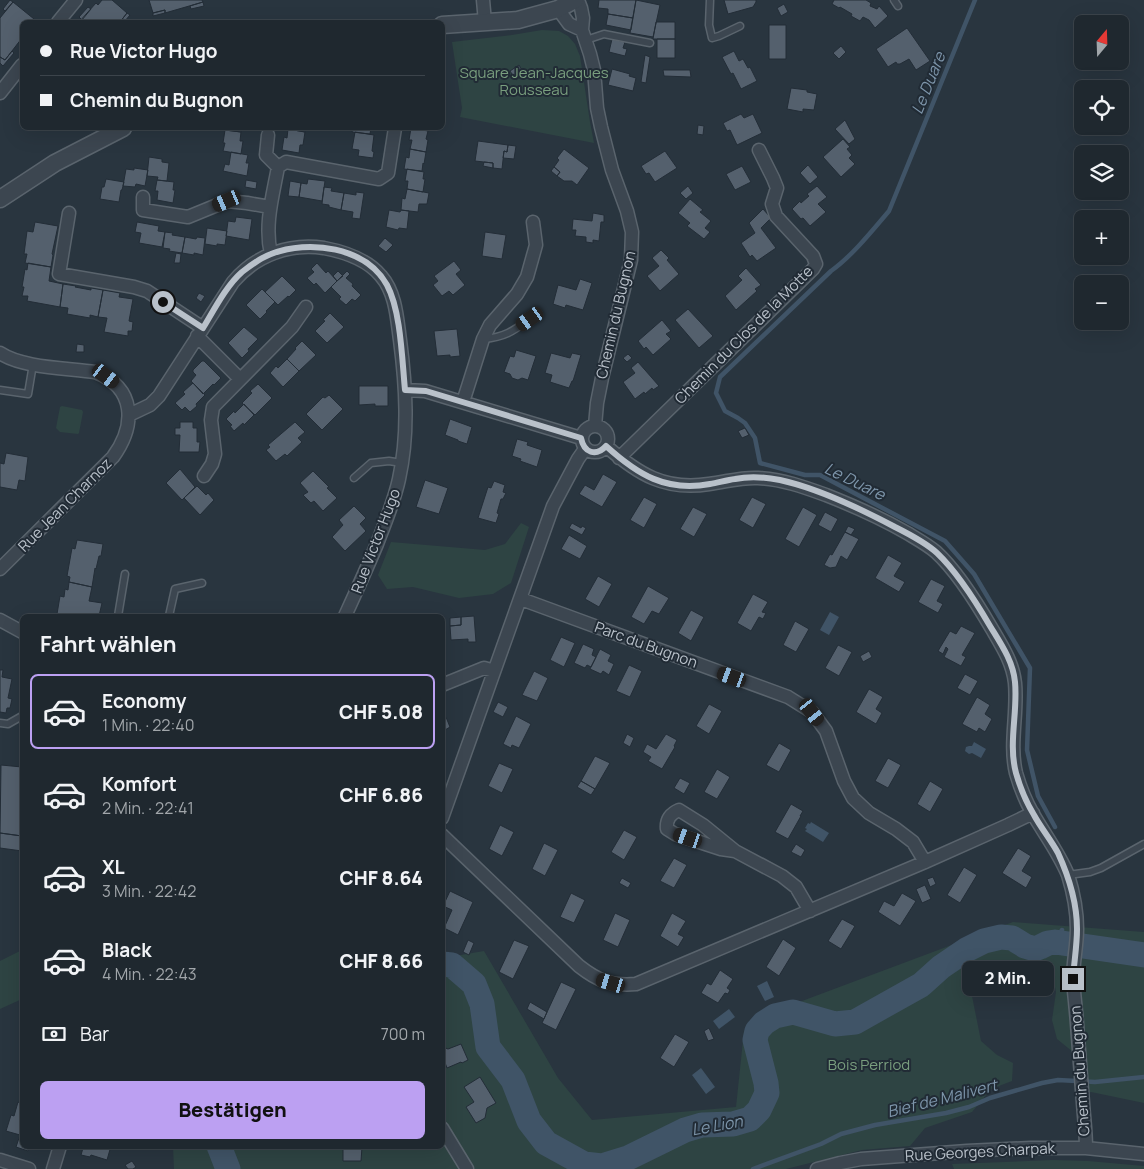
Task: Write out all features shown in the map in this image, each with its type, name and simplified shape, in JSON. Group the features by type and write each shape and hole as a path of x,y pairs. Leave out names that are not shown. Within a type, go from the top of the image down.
{"street":[{"path":"60,20 76,0"},
{"path":"483,0 485,22"},
{"path":"445,25 518,20 558,9 576,0"},
{"name":"Chemin du Bugnon","path":"576,0 581,8 584,35 594,70 597,108 601,128 632,232 631,260 602,378 595,426 602,428 606,433 608,439 606,446 619,458 655,480 673,485 695,486 736,479 758,478 780,480 807,488 869,513 918,540 935,551 960,580 1009,658 1015,682 1013,747 1016,772 1032,814 1057,851 1068,875 1075,907 1077,928 1073,979 1086,1148"},
{"path":"558,9 569,24 584,35"},
{"path":"0,93 20,68"},
{"path":"0,199 55,163 119,130"},
{"path":"271,254 268,236 270,208 278,167 286,162 379,179 388,173 395,130"},
{"path":"268,135 266,155 278,167"},
{"name":"Chemin du Clos de la Motte","path":"619,458 816,264 813,256 776,216 772,204 777,188 759,150"},
{"path":"143,197 143,210 188,217 227,201 270,208"},
{"path":"69,213 59,274 134,287 146,291 200,332 240,379"},
{"path":"463,402 490,325 517,294 527,277 536,245 533,222"},
{"name":"Rue Victor Hugo","path":"129,415 150,405 159,396 233,282 241,273 262,258 284,250 311,247 350,255 371,266 382,276 393,299 396,313 405,390 402,463 386,523 345,614"},
{"path":"204,476 212,464 215,454 211,420 213,407 292,327 306,307"},
{"path":"0,353 18,361 96,372 106,376 122,392 127,401 129,415"},
{"path":"405,390 426,391 568,436 583,444 590,452 602,450 606,446"},
{"name":"Rue Jean Charnoz","path":"0,569 113,457 120,448 129,415"},
{"path":"445,810 553,506 578,459 583,444 583,432 588,427 595,426"},
{"name":"Parc du Bugnon","path":"521,599 788,697 804,706 812,712 826,731 844,780 853,798 869,813 913,842 925,862"},
{"path":"0,620 20,631"},
{"path":"445,684 484,668 494,671"},
{"path":"735,851 721,849 675,834 667,829 666,822 668,817 673,812 679,810 703,825 735,851 782,876 796,887 810,911"},
{"path":"445,838 579,966 594,977 622,985 636,984 925,862 1032,814"},
{"path":"445,1133 467,1169"},
{"name":"Rue Georges Charpak","path":"818,1169 861,1159 1031,1148 1086,1148 1144,1154"},
{"path":"53,1169 59,1149"},
{"path":"0,1160 29,1169"}],"lane":[{"path":"710,0 709,25 712,38 740,26"},
{"path":"894,0 898,6"},
{"path":"584,35 604,34 650,43"},
{"path":"484,339 499,338 530,319"},
{"path":"0,390 28,394 33,364"},
{"path":"354,478 371,463 389,461 402,463"},
{"path":"118,614 125,574"},
{"path":"169,614 175,589 202,583"},
{"path":"0,723 8,724 20,717"},
{"path":"1068,875 1090,872 1101,868 1144,844"}],"green space":[{"name":"Square Jean-Jacques Rousseau","path":"542,30 559,31 568,36 575,44 580,56 594,143 460,117 462,108 452,42"},
{"path":"60,407 82,410 78,434 60,432 56,428"},
{"path":"521,523 529,527 511,583 493,594 459,598 413,587 387,589 378,575 391,542 485,550 505,544"},
{"name":"Bois Perriod","path":"1013,922 1144,932 1144,1103 1091,1092 1075,1095 1073,1052 1057,1039 1052,1020 1056,992 1052,973 1036,964 1012,968 989,962 976,967 969,981 981,1041 997,1055 1013,1063 1012,1081 991,1089 972,1112 925,1128 910,1146 862,1150 786,1169 174,1169 173,1149 445,1149 445,958 484,951 558,1078 592,1120 736,1107 744,1031 759,1017"},
{"path":"20,951 20,1000 0,1009 0,961"},
{"path":"1053,1160 1144,1166 1144,1169 954,1169 952,1164"}],"water":[{"path":"830,612 839,617 829,635 820,630"},
{"path":"974,742 986,749 981,758 965,751 966,747 972,746"},
{"path":"811,822 829,833 823,842 805,831 808,823 810,824"},
{"path":"767,981 774,997 765,1001 757,986"},
{"path":"729,1009 735,1017 719,1029 713,1021"},
{"path":"701,1068 715,1087 706,1094 692,1075"}],"building":[{"path":"10,0 13,2 5,11 3,9"},
{"path":"102,0 112,0 127,13 122,20 81,20 96,3 98,5"},
{"path":"149,0 202,0 203,2 165,13 165,10 153,13"},
{"path":"599,0 636,0 633,18 608,14 608,9 598,8"},
{"path":"636,0 660,5 653,37 630,33"},
{"path":"724,0 756,0 756,2 753,7 728,14"},
{"path":"834,0 866,0 871,3 870,6 877,9 879,6 888,16 875,28 869,20 863,17 860,21 851,16 852,14 832,4"},
{"path":"13,2 34,19 20,20 20,41 5,60 0,57 0,18"},
{"path":"203,2 204,6 191,9 190,6"},
{"path":"784,4 788,12 781,16 777,8"},
{"path":"88,7 91,9 82,20 79,17"},
{"path":"165,10 165,13 153,16 153,13"},
{"path":"127,13 130,15 126,20 122,20"},
{"path":"608,14 633,18 631,30 606,25"},
{"path":"656,22 675,22 675,39 653,39"},
{"path":"769,25 786,25 786,59 769,59"},
{"path":"907,28 930,61 916,70 909,59 900,64 896,62 888,67 876,49"},
{"path":"612,39 625,42 623,48 627,49 625,56 609,52"},
{"path":"657,39 675,39 675,58 657,58"},
{"path":"841,46 846,52 839,59 833,53"},
{"path":"12,51 14,53 3,66 0,63 0,57 5,60"},
{"path":"734,51 739,61 743,59 748,68 750,67 757,81 741,89 722,57"},
{"path":"645,55 650,57 646,83 641,82"},
{"path":"519,65 524,74 516,80 510,71"},
{"path":"612,69 630,74 629,76 636,78 633,91 608,85"},
{"path":"663,70 690,70 691,77 664,76"},
{"path":"791,88 807,90 807,92 817,94 814,110 803,109 803,112 787,109"},
{"path":"741,114 744,118 753,114 762,133 737,145 730,130 727,131 723,123"},
{"path":"845,120 855,139 849,144 835,129"},
{"path":"698,125 704,126 703,135 697,134"},
{"path":"225,130 242,130 241,132"},
{"path":"225,130 241,132 240,141 243,141 241,154 223,151"},
{"path":"288,130 305,132 303,145 300,145 299,153 282,150 284,137 287,138"},
{"path":"352,130 371,130 370,134 352,132"},
{"path":"411,130 428,131 426,152 410,149 412,140 409,140"},
{"path":"355,132 374,135 373,158 358,156 359,150 352,149"},
{"path":"843,139 850,147 847,149 852,155 849,158 855,164 841,177 823,157"},
{"path":"478,141 508,145 507,152 504,151 502,169 493,168 493,163 475,161"},
{"path":"508,145 516,146 514,159 503,158 504,151 507,152"},
{"path":"410,149 426,152 422,171 404,169 406,157 409,158"},
{"path":"564,149 589,168 577,185 572,181 564,181 557,176 560,172 554,167 559,160 557,158"},
{"path":"665,151 677,168 655,182 649,173 646,174 641,166"},
{"path":"231,152 248,155 246,163 249,163 247,176 223,171 225,164 229,165"},
{"path":"149,157 162,159 162,162 169,163 167,181 157,180 158,177 147,176"},
{"path":"484,162 493,163 493,168 483,166"},
{"path":"808,165 818,177 810,184 800,173"},
{"path":"742,166 751,182 735,190 726,174"},
{"path":"554,167 560,172 557,176 551,171"},
{"path":"134,168 148,170 145,186 136,184 135,187 123,186 126,169 134,170"},
{"path":"407,169 424,172 423,192 407,189 408,181 405,181"},
{"path":"106,179 124,182 119,202 100,199 102,187 104,187"},
{"path":"308,179 325,181 322,201 299,197 301,183 307,184"},
{"path":"157,180 174,182 173,203 157,200 158,191 155,191"},
{"path":"246,180 257,182 256,189 245,187"},
{"path":"290,181 301,183 299,197 288,196"},
{"path":"688,186 693,193 686,199 680,193"},
{"path":"817,186 827,197 818,204 826,212 810,226 792,209 809,196 807,194"},
{"path":"324,187 332,188 331,191 344,193 341,210 322,204"},
{"path":"407,189 429,193 427,204 419,204 418,212 401,210 402,198 405,199"},
{"path":"356,192 364,193 360,219 352,218 353,212 341,210 344,193 356,195"},
{"path":"690,199 703,210 700,212 711,221 705,228 710,232 704,239 687,226 690,223 678,213"},
{"path":"763,209 771,218 761,228 776,248 757,261 752,255 750,257 741,243 755,233 749,223"},
{"path":"389,210 409,211 407,229 399,228 398,230 386,227"},
{"path":"593,213 604,215 604,222 601,222 599,241 593,240 593,243 586,242 586,237 575,236 576,230 572,230 573,219 592,221"},
{"path":"236,217 252,219 249,240 226,236 228,221 235,222"},
{"path":"35,222 58,226 51,267 25,263 27,254 24,254 27,231 33,232"},
{"path":"137,222 159,226 158,231 165,232 162,247 139,243 141,233 135,232"},
{"path":"207,228 227,231 225,245 205,244"},
{"path":"165,232 185,237 182,253 163,248"},
{"path":"485,232 506,235 502,259 482,256"},
{"path":"185,237 205,238 203,255 182,253"},
{"path":"385,238 393,245 386,252 378,246"},
{"path":"661,250 669,258 667,260 679,274 660,291 647,276 659,266 652,258"},
{"path":"176,253 181,254 180,263 174,263"},
{"path":"454,261 461,270 456,274 465,285 453,295 449,291 442,296 433,285 438,281 434,276"},
{"path":"28,263 51,267 49,281 63,284 60,307 27,301 28,296 22,296 25,269 27,270"},
{"path":"317,263 337,281 325,293 316,283 314,285 307,278 314,272 311,269"},
{"path":"746,268 761,285 736,310 725,296 742,280 738,276"},
{"path":"338,271 343,276 337,281 333,276"},
{"path":"347,271 350,274 346,278 361,295 355,301 352,299 346,305 339,299 341,297 331,287"},
{"path":"282,276 296,290 278,305 265,292"},
{"path":"580,279 592,283 583,310 566,305 565,308 553,304 558,285 576,290"},
{"path":"63,284 91,290 91,288 103,290 98,317 90,315 90,318 67,314 68,308 60,307"},
{"path":"262,289 275,302 260,319 246,305"},
{"path":"103,290 120,293 119,297 133,299 129,321 133,322 132,331 128,331 128,336 104,332 107,318 98,317"},
{"path":"199,293 205,296 201,302 196,298"},
{"path":"688,309 713,336 699,348 675,320"},
{"path":"330,313 344,327 327,343 315,331"},
{"path":"662,320 671,331 666,334 671,339 653,355 646,347 644,349 638,341"},
{"path":"244,327 258,339 242,358 228,343"},
{"path":"457,329 460,356 437,356 434,331"},
{"path":"302,341 316,355 299,371 287,359"},
{"path":"77,344 84,345 84,352 76,352"},
{"path":"516,350 536,356 528,380 512,378 510,374 504,372 510,356 514,357"},
{"path":"551,353 570,358 572,353 581,355 569,388 550,382 552,375 545,373"},
{"path":"628,354 632,358 627,362 623,358"},
{"path":"287,359 299,371 283,387 270,373 276,366 278,368"},
{"path":"202,361 221,378 203,394 191,381 196,375 193,370"},
{"path":"638,362 659,386 653,390 652,388 645,394 644,392 635,399 623,382 635,373 631,368"},
{"path":"193,383 205,395 190,412 185,407 182,410 175,403"},
{"path":"258,384 272,398 255,415 242,403 252,393 250,391"},
{"path":"359,386 388,386 388,406 375,406 375,404 359,405"},
{"path":"329,395 343,409 322,430 306,414 323,397 325,398"},
{"path":"244,404 254,415 244,425 243,423 234,431 230,426 232,425 226,419"},
{"path":"450,419 472,427 467,444 445,435"},
{"path":"180,422 193,422 193,428 197,428 197,442 200,442 199,452 179,452 180,435 175,435 175,428 180,428"},
{"path":"295,422 305,432 298,438 302,442 287,456 285,454 276,461 266,450 270,447 268,445"},
{"path":"745,428 749,435 742,438 738,431"},
{"path":"517,439 528,442 527,445 542,450 537,467 512,456"},
{"path":"6,453 28,457 25,481 19,480 17,490 0,487 0,463 4,464"},
{"path":"180,469 195,487 182,500 166,483"},
{"path":"313,471 337,498 323,511 314,501 311,503 303,495 308,492 300,483"},
{"path":"603,474 617,482 602,507 579,494 585,485 594,490"},
{"path":"425,480 448,488 439,514 416,507"},
{"path":"494,481 505,485 503,492 506,493 503,499 501,499 496,523 478,518 488,487 491,488"},
{"path":"197,486 206,495 208,493 214,500 200,515 184,498"},
{"path":"644,497 657,504 644,528 630,520"},
{"path":"752,497 766,504 753,528 739,520"},
{"path":"354,506 366,518 360,524 366,531 345,551 332,537 343,525 339,520"},
{"path":"693,507 707,514 694,537 680,529"},
{"path":"803,507 817,515 799,547 785,539"},
{"path":"825,512 838,519 831,532 818,525"},
{"path":"572,523 581,528 582,526 586,528 582,535 569,528"},
{"path":"848,526 855,529 851,535 845,532"},
{"path":"845,532 859,539 847,560 841,556 836,567 830,568 824,565 830,554 832,555"},
{"path":"569,535 587,546 580,559 561,549"},
{"path":"77,540 103,544 101,556 99,556 95,568 92,587 69,582 70,577 67,576 72,548 75,549"},
{"path":"888,555 902,563 894,576 905,582 899,592 875,578"},
{"path":"598,576 612,584 599,607 585,599"},
{"path":"931,579 945,586 937,601 943,604 938,613 918,602"},
{"path":"69,582 92,587 89,601 102,603 99,614 57,614 60,596 64,597 65,589 68,590"},
{"path":"648,586 669,598 659,614 652,611 644,624 631,617"},
{"path":"753,594 768,602 762,612 766,613 763,619 759,617 751,631 737,623"},
{"path":"691,610 704,617 691,641 678,633"},
{"path":"474,616 476,642 468,642 468,639 451,640 450,626 461,625 461,617"},
{"path":"461,617 461,625 450,626 450,618"},
{"path":"795,621 809,629 796,652 783,645"},
{"path":"961,626 975,633 962,655 966,657 961,666 944,657 948,649 946,647 943,654 938,651 950,631 956,634"},
{"path":"561,637 575,643 564,667 550,660"},
{"path":"583,644 594,649 592,655 596,657 591,667 587,665 585,668 574,663"},
{"path":"838,645 852,652 839,676 825,668"},
{"path":"600,649 611,655 608,661 614,664 609,675 603,671 601,674 590,669"},
{"path":"869,651 872,657 863,662 860,656"},
{"path":"629,665 642,671 630,697 616,691"},
{"path":"0,670 3,670 2,677 12,679 8,698 12,699 10,708 7,708 6,713 0,712"},
{"path":"534,671 548,678 537,701 522,695"},
{"path":"965,674 978,681 970,695 957,688"},
{"path":"869,689 883,697 876,709 882,713 876,724 856,712"},
{"path":"977,697 990,705 985,714 992,719 985,732 979,728 977,732 962,724"},
{"path":"498,702 508,707 503,717 493,712"},
{"path":"709,704 722,711 709,734 696,726"},
{"path":"516,716 531,724 519,748 512,745 511,748 503,744"},
{"path":"445,718 450,727 445,730"},
{"path":"627,734 634,738 630,747 623,743"},
{"path":"666,734 677,740 662,769 648,761 651,757 643,752 647,744 656,749"},
{"path":"779,743 791,750 779,772 766,765"},
{"path":"595,756 610,763 595,789 581,781"},
{"path":"888,758 901,765 888,788 875,781"},
{"path":"499,763 513,769 502,793 488,786"},
{"path":"1,765 20,767 20,836 0,833"},
{"path":"717,769 730,777 717,799 704,792"},
{"path":"680,778 690,783 684,794 674,788"},
{"path":"581,781 595,789 591,795 577,787"},
{"path":"930,781 943,789 930,812 917,804"},
{"path":"791,804 803,811 788,839 775,832"},
{"path":"500,825 514,832 502,856 489,849"},
{"path":"624,830 637,837 624,860 611,852"},
{"path":"0,833 20,836 20,851 0,848"},
{"path":"544,843 558,850 545,876 532,869"},
{"path":"796,844 805,850 801,857 791,852"},
{"path":"1018,848 1031,856 1022,871 1032,877 1026,888 1002,873"},
{"path":"674,858 687,865 674,888 660,881"},
{"path":"964,867 977,875 960,903 947,895"},
{"path":"933,877 936,884 930,887 927,879"},
{"path":"622,878 631,883 628,888 619,883"},
{"path":"925,885 931,899 922,903 916,889"},
{"path":"450,891 473,902 458,935 445,928 452,910 445,907 445,902"},
{"path":"571,893 585,900 574,923 560,917"},
{"path":"902,893 916,901 900,926 878,912 884,901 894,906"},
{"path":"615,913 630,920 618,947 603,940"},
{"path":"672,913 686,921 678,934 684,937 678,947 660,936"},
{"path":"842,919 855,926 841,949 828,941"},
{"path":"783,939 796,948 779,976 766,967"},
{"path":"468,940 474,943 469,955 463,952"},
{"path":"514,940 529,946 513,979 499,972"},
{"path":"720,970 733,979 727,988 730,990 728,994 725,993 718,1003 701,993 707,983 711,985"},
{"path":"561,982 576,989 556,1030 542,1023"},
{"path":"530,1002 547,1012 544,1019 527,1009"},
{"path":"709,1028 714,1039 708,1041 704,1031"},
{"path":"675,1034 689,1042 674,1067 660,1058"},
{"path":"461,1044 468,1060 447,1068 445,1048 448,1049"},
{"path":"480,1077 496,1103 487,1108 485,1118 476,1123 466,1107 474,1102 464,1087"},
{"path":"18,1102 20,1103 20,1135 6,1131 11,1115 14,1116"},
{"path":"20,1135 20,1148 16,1147"},
{"path":"83,1149 110,1149 107,1160 91,1155 90,1157 81,1155"},
{"path":"343,1149 362,1149 361,1161 343,1161"},
{"path":"132,1161 136,1167 128,1169 125,1165"}],"waterway":[{"name":"Le Duare","path":"975,0 889,211 854,251 720,377 716,393 725,411 745,423 755,438 760,463 805,475 820,475 945,541 974,574 1030,668 1027,750 1038,796 1055,827"},
{"path":"1055,942 1062,930"},
{"name":"Le Lion","path":"445,964 452,965 474,984 482,1004 488,1047 513,1080 529,1121 546,1143 584,1164 602,1166 628,1158 685,1130 702,1125 733,1124 750,1119 759,1110 767,1093 755,1040 757,1031 764,1023 775,1016 793,1012 835,1024 855,1022 921,985 941,967 966,950 984,941 1001,937 1012,938 1025,946 1035,949 1055,942 1144,955"},
{"name":"Bief de Malivert","path":"753,1169 821,1144 841,1134 875,1125 946,1113 1042,1083 1058,1080 1095,1082 1144,1077"},
{"name":"Le Lion","path":"220,1149 228,1169"}],"route":[{"path":"163,302 203,328 233,282 241,273 262,258 298,247 324,248 350,255 371,266 382,276 393,299 398,325 405,390 426,391 568,436 581,438 585,449 590,452 602,450 606,446 631,467 655,480 673,485 695,486 736,479 758,478 780,480 807,488 869,513 935,551 960,580 1009,658 1015,682 1013,747 1016,772 1032,814 1057,851 1068,875 1075,907 1077,928 1073,979"}]}
